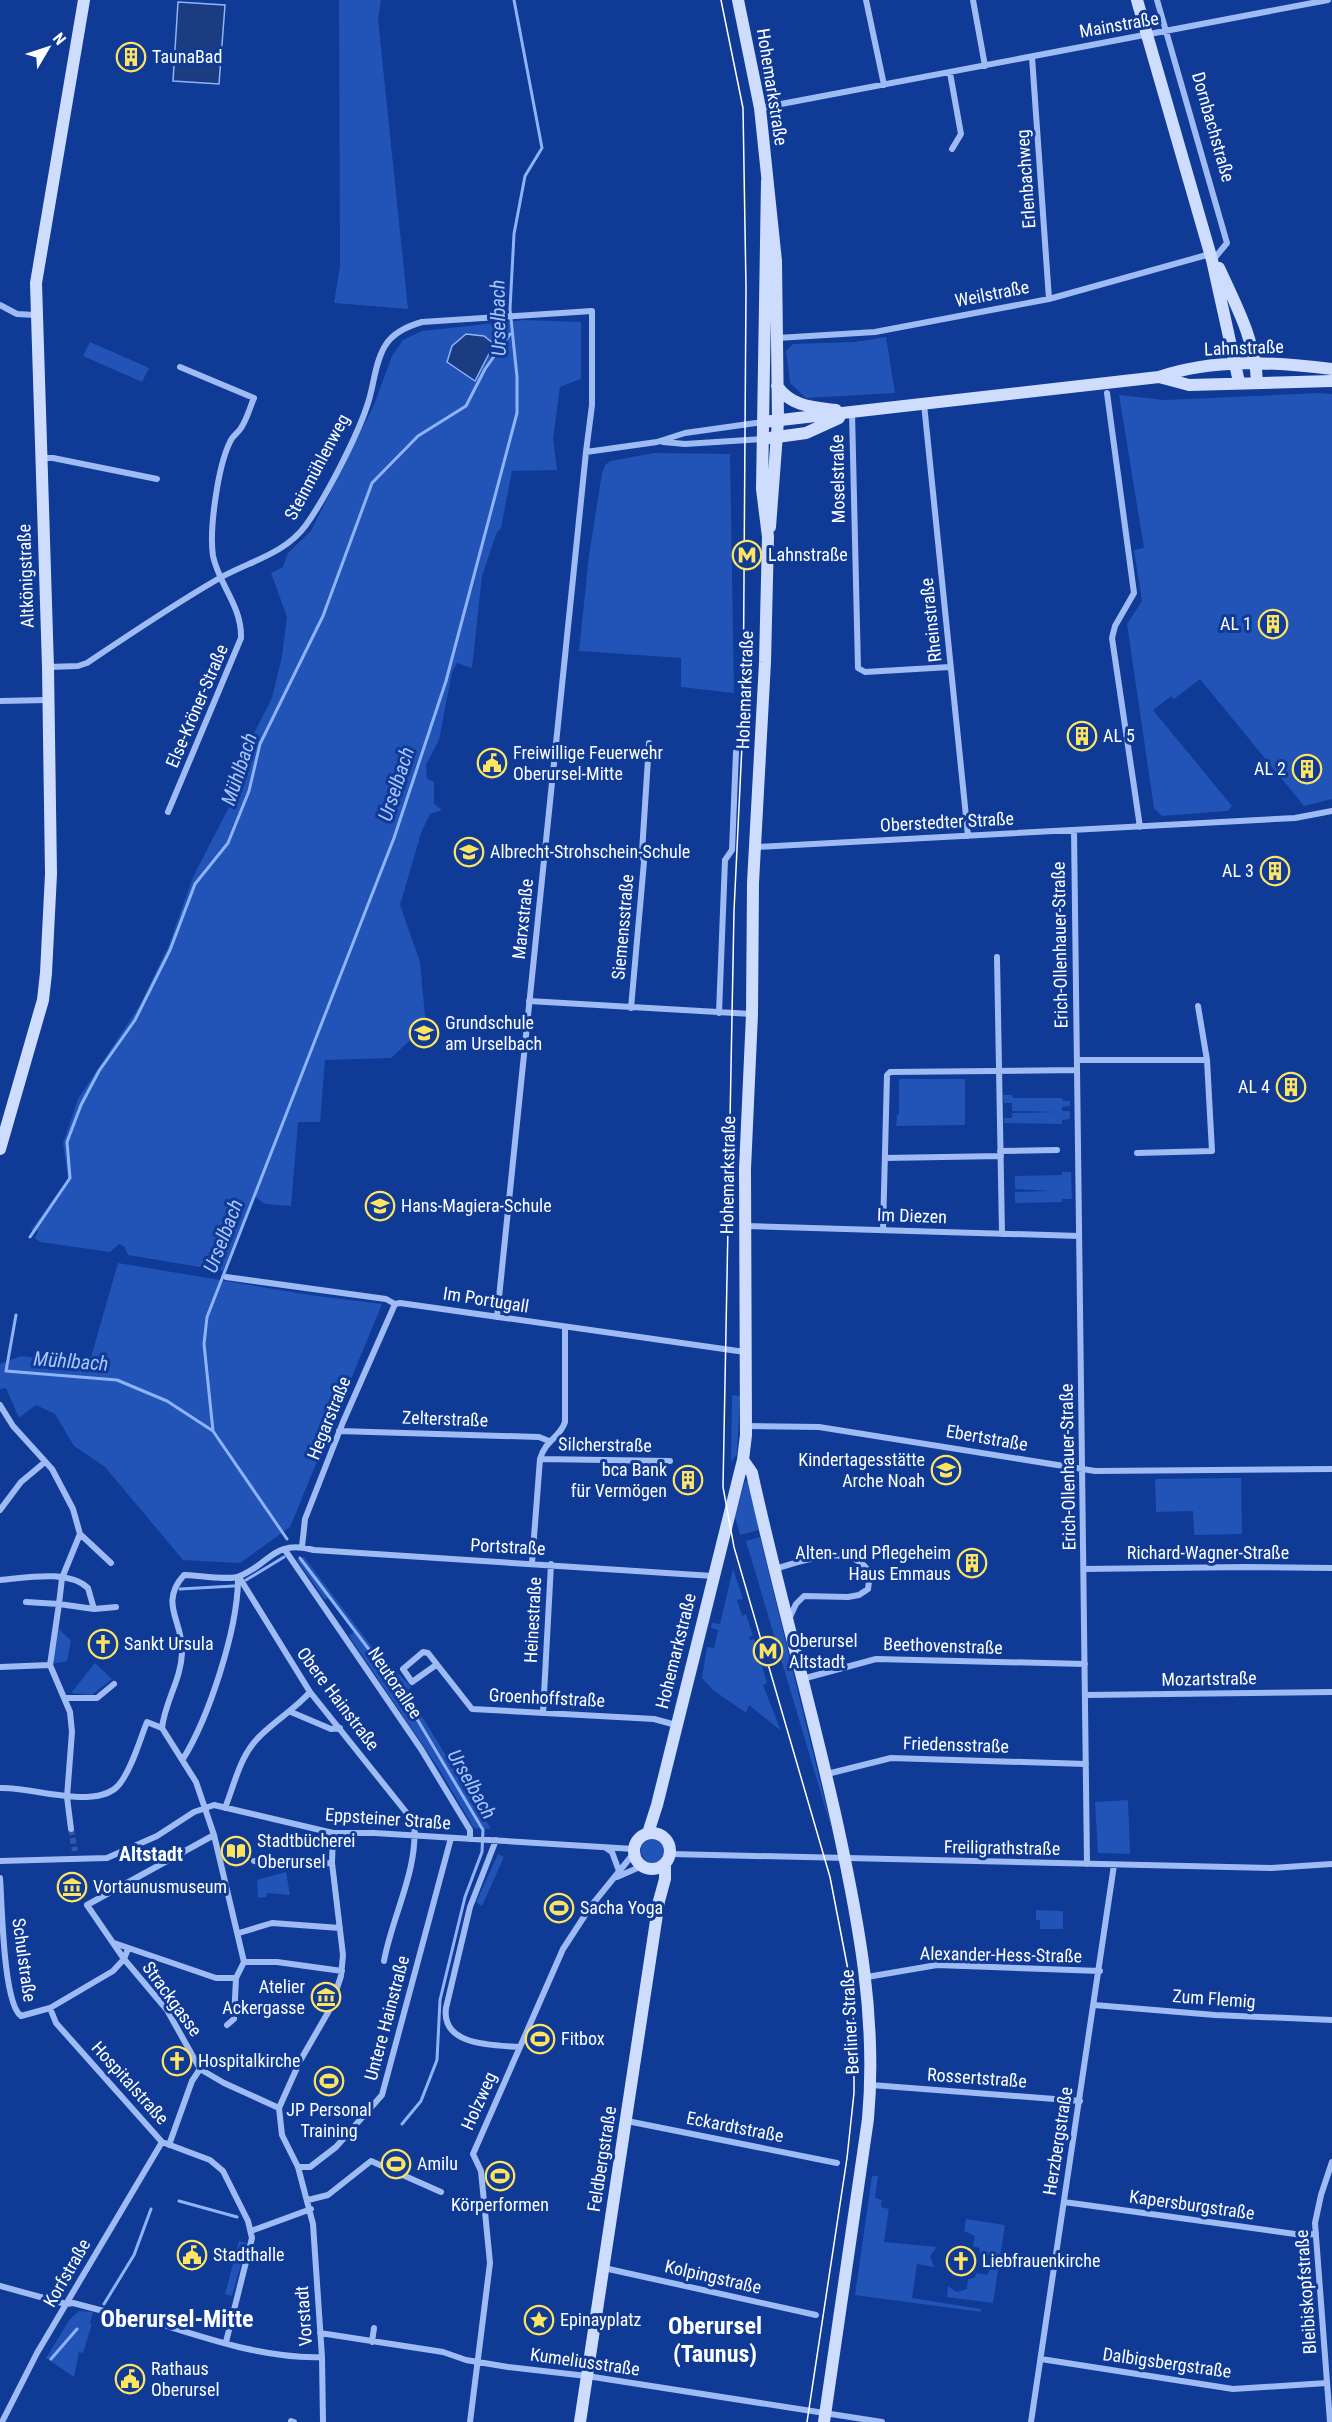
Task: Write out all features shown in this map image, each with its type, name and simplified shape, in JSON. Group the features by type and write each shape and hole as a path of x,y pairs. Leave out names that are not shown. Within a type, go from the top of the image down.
{"street":[{"name":"Altkönigstraße","path":"0,1149 43,1000 46,973 51,874 48,667 35,315 38,271 84,0"},
{"name":"Hohemarkstraße","path":"738,0 760,108 776,261 778,421 773,516 768,537"},
{"path":"866,0 884,85"},
{"path":"973,0 986,66"},
{"path":"1137,0 1211,257 1237,364 1239,382"},
{"name":"Dornbachstraße","path":"1157,0 1227,243 1221,253 1211,257"},
{"name":"Mainstraße","path":"760,108 1328,0"},
{"name":"Erlenbachweg","path":"1032,57 1049,299"},
{"path":"950,73 962,134 952,148"},
{"name":"Hohemarkstraße","path":"654,1834 657,1805 676,1725 743,1460 746,1425 744,1226 752,1014 753,883 768,537 762,489 767,181"},
{"path":"1211,257 1219,267 1234,301 1257,362 1257,382"},
{"name":"Weilstraße","path":"776,338 875,332 1049,299 1211,257"},
{"path":"0,305 16,314 35,315"},
{"name":"Steinmühlenweg","path":"48,667 78,666 87,663 220,577 272,554 293,541 307,524 332,481 368,405 385,346 396,333 422,322 518,314 592,312"},
{"name":"Marxstraße","path":"497,1317 592,405 592,312"},
{"name":"Lahnstraße","path":"763,422 1159,377 1180,370 1257,362 1332,369"},
{"name":"Else-Kröner-Straße","path":"168,812 241,638 240,616 220,577 213,555 218,491 229,444 241,428 254,398 180,367"},
{"name":"Lahnstraße","path":"1159,377 1189,385 1332,381"},
{"name":"Lahnstraße","path":"777,386 784,396 801,406 852,412"},
{"path":"1107,393 1134,593 1115,626 1112,638 1140,827"},
{"name":"Rheinstraße","path":"924,402 968,836"},
{"name":"Lahnstraße","path":"763,439 806,433 852,412"},
{"name":"Moselstraße","path":"852,412 858,668 866,672 950,668"},
{"path":"586,452 657,442 685,433 763,422"},
{"path":"657,442 685,444 763,439"},
{"path":"40,458 53,458 157,479"},
{"path":"0,701 48,700"},
{"name":"Siemensstraße","path":"631,1008 644,862 642,852 649,742"},
{"name":"Hohemarkstraße","path":"719,1013 725,860 732,850 736,752"},
{"name":"Oberstedter Straße","path":"756,847 1295,818 1332,811"},
{"name":"Erich-Ollenhauer-Straße","path":"1074,830 1087,1864"},
{"path":"997,957 1002,1234"},
{"path":"529,1001 752,1014"},
{"path":"1137,1153 1212,1151 1207,1060 1198,1006"},
{"path":"1077,1060 1207,1060"},
{"path":"883,1230 887,1075 891,1072 1077,1070"},
{"path":"885,1158 1057,1150"},
{"name":"Im Diezen","path":"744,1226 1079,1236"},
{"name":"Im Portugall","path":"226,1276 386,1299 395,1304 744,1352"},
{"name":"Hegarstraße","path":"302,1547 305,1519 339,1431 395,1304"},
{"name":"Silcherstraße","path":"532,1563 540,1459 549,1441 562,1430 565,1422 566,1328"},
{"path":"0,1405 13,1426 52,1469 65,1491 80,1534 111,1563"},
{"name":"Ebertstraße","path":"746,1425 830,1428 1082,1470 1332,1469"},
{"name":"Zelterstraße","path":"339,1431 540,1437 549,1441"},
{"name":"Silcherstraße","path":"540,1459 670,1461"},
{"name":"Berliner Straße","path":"743,1460 752,1473 787,1626 827,1774 867,1977 871,2085 864,2157 825,2417"},
{"path":"0,1510 21,1482 45,1462"},
{"path":"71,1829 66,1797 72,1732 66,1698 50,1665 62,1578 80,1534"},
{"name":"Portstraße","path":"238,1577 277,1550 302,1547 314,1550 713,1576"},
{"name":"Neutorallee","path":"285,1550 435,1771 470,1830 470,1839"},
{"path":"774,1569 836,1556 861,1561 870,1574 868,1589 859,1595 804,1596 796,1604 787,1626"},
{"name":"Heinestraße","path":"543,1713 551,1564"},
{"name":"Richard-Wagner-Straße","path":"1084,1569 1332,1568"},
{"path":"162,1728 164,1710 177,1682 183,1650 173,1614 174,1587 184,1575 238,1577 235,1611 209,1705 183,1759"},
{"name":"Obere Hainstraße","path":"238,1577 310,1692 414,1822 415,1835"},
{"path":"0,1580 62,1578 75,1580 88,1588 94,1609"},
{"path":"26,1602 94,1609 116,1607"},
{"path":"423,1652 428,1653 436,1665 412,1682 404,1669 423,1652"},
{"name":"Beethovenstraße","path":"802,1679 876,1659 1085,1665"},
{"path":"0,1667 50,1665"},
{"name":"Groenhoffstraße","path":"436,1665 472,1709 654,1719 676,1725"},
{"path":"66,1698 97,1698 114,1684"},
{"path":"225,1808 235,1776 259,1737 291,1712 310,1692"},
{"name":"Mozartstraße","path":"1086,1695 1332,1692"},
{"path":"291,1712 332,1729 340,1728"},
{"path":"0,1788 33,1789 81,1799 113,1790 120,1785 131,1765 147,1722 162,1728 196,1782 206,1807 239,1933 244,1962 236,1978 234,2019 227,2025"},
{"name":"Friedensstraße","path":"827,1774 891,1758 1086,1764"},
{"path":"0,1861 107,1858 139,1846 206,1807"},
{"name":"Eppsteiner Straße","path":"206,1807 225,1808 333,1833 415,1835 634,1851"},
{"path":"169,2145 192,2081 200,2069 224,2083 279,2108 300,2061 330,2009 342,1971 340,1928 332,1863 333,1833"},
{"path":"654,1834 668,1842 668,1859 656,1869 645,1868 634,1851 640,1838 654,1834"},
{"name":"Strackgasse","path":"200,2069 167,2010 124,1959 87,1905 214,1835"},
{"path":"384,1961 415,1835"},
{"name":"Untere Hainstraße","path":"298,2167 310,2167 336,2147 382,2095 451,1838"},
{"path":"496,1840 470,1907 446,2008 446,2022 452,2032 479,2044 519,2047"},
{"path":"606,1848 612,1852 618,1874"},
{"path":"75,1851 75,1859"},
{"name":"Holzweg","path":"470,2422 478,2362 477,2350 490,2263 488,2223 481,2171 473,2154 563,1949 591,1906 634,1851"},
{"name":"Freiligrathstraße","path":"668,1859 844,1858 1019,1864 1271,1868 1332,1864"},
{"name":"Feldbergstraße","path":"580,2422 659,1901 668,1859"},
{"path":"254,1861 283,1866 332,1863"},
{"name":"Herzbergstraße","path":"1031,2422 1114,1865"},
{"name":"Holzweg","path":"618,1874 645,1868"},
{"name":"Feldbergstraße","path":"645,1868 659,1901"},
{"name":"Schulstraße","path":"0,1878 5,1960 12,2004 21,2016 50,2008"},
{"path":"239,1933 272,1923 340,1928"},
{"path":"113,1943 216,1978 236,1978"},
{"path":"50,2008 113,1971 124,1959 128,1949"},
{"path":"244,1962 277,1962 342,1971"},
{"name":"Alexander-Hess-Straße","path":"867,1977 937,1965 1100,1971"},
{"name":"Zum Flemig","path":"1094,2005 1215,2015 1332,2020"},
{"name":"Hospitalstraße","path":"50,2008 56,2023 162,2142 215,2163 223,2171 251,2231"},
{"name":"Rossertstraße","path":"871,2085 1080,2100"},
{"name":"Vorstadt","path":"279,2108 282,2135 289,2154 298,2167 311,2209 322,2357 323,2422"},
{"name":"Eckardtstraße","path":"627,2121 837,2163"},
{"name":"Korfstraße","path":"2,2422 66,2304 162,2142"},
{"path":"308,2200 328,2195 370,2161 441,2192"},
{"name":"Bleibiskopfstraße","path":"1330,2422 1316,2234 1321,2195 1332,2162"},
{"name":"Kapersburgstraße","path":"1064,2202 1302,2235 1316,2234"},
{"path":"226,2342 252,2238 251,2231 311,2209"},
{"name":"Kolpingstraße","path":"604,2268 816,2315"},
{"path":"0,2286 66,2304 73,2303 146,2322 151,2321 291,2358 322,2357"},
{"path":"146,2322 148,2314"},
{"path":"372,2342 374,2328"},
{"name":"Kumeliusstraße","path":"320,2333 443,2352 478,2362 587,2376 825,2417 882,2422"},
{"name":"Dalbigsbergstraße","path":"1041,2359 1233,2389 1327,2383"}],"shaded area":[{"path":"339,0 381,0 378,19 408,309 334,303 340,266"},
{"path":"178,2 225,5 219,84 173,81"},
{"path":"524,320 581,322 581,379 560,387 553,439 557,470 512,471 501,528 497,532 482,576 472,668 457,663 452,672 439,740 426,765 427,779 434,782 434,804 442,810 430,814 421,833 400,905 420,962 426,1026 391,1058 325,1060 320,1122 298,1122 291,1206 265,1204 253,1195 223,1271 128,1255 124,1246 119,1244 110,1252 40,1242 35,1238 38,1231 31,1230 68,1179 63,1143 78,1099 140,1005 168,947 193,877 232,801 249,743 272,698 282,656 287,617 271,573 283,567 288,553 311,531 374,405 392,356 403,340 422,331"},
{"path":"466,334 484,336 494,344 475,381 447,362 452,346"},
{"path":"886,337 895,393 806,398 790,383 786,351 793,344 855,342"},
{"path":"90,342 149,368 142,382 83,356"},
{"path":"1332,394 1332,799 1304,806 1200,679 1174,699 1171,696 1153,710 1232,806 1228,811 1162,816 1154,808 1127,624 1142,601 1134,550 1144,548 1119,395 1165,400"},
{"path":"654,453 730,454 734,693 681,687 681,658 579,651 589,555 602,473 606,464 611,461"},
{"path":"899,1079 965,1079 965,1125 896,1126 899,1114"},
{"path":"1003,1095 1012,1095 1013,1098 1062,1098 1063,1101 1070,1101 1070,1106 1062,1107 1062,1111 1070,1111 1070,1119 1062,1120 1062,1124 1004,1123 1004,1118 1012,1118 1012,1113 1057,1112 1012,1111 1012,1103 1004,1103"},
{"path":"1062,1172 1071,1172 1072,1199 1062,1199 1062,1202 1015,1203 1015,1192 1052,1191 1015,1189 1015,1176 1062,1175"},
{"path":"118,1263 310,1295 382,1304 290,1527 240,1563 183,1560 105,1467 74,1446 55,1414 36,1405 19,1418 6,1388 0,1389 0,1364 21,1356 89,1364"},
{"path":"732,1395 740,1396 737,1454 731,1462"},
{"path":"1241,1478 1242,1534 1194,1535 1193,1511 1156,1512 1155,1479"},
{"path":"745,1481 748,1482 759,1530 740,1535 735,1517"},
{"path":"760,1537 833,1834 746,1541"},
{"path":"304,1557 388,1668 391,1666 411,1687 407,1692 491,1829 474,1828 439,1769 349,1636 356,1630 330,1596 325,1600 297,1560"},
{"path":"733,1569 743,1599 737,1600 742,1616 746,1614 753,1636 749,1637 750,1640 754,1639 767,1683 763,1685 781,1731 749,1705 746,1713 713,1690 702,1678 707,1647 714,1648 718,1630 711,1628 712,1623 720,1624"},
{"path":"59,1629 71,1641 67,1661 52,1664"},
{"path":"95,1663 112,1679 92,1695 71,1693"},
{"path":"1128,1800 1130,1854 1098,1853 1095,1802"},
{"path":"652,1837 660,1839 667,1849 666,1857 655,1864 647,1863 640,1853 642,1844"},
{"path":"498,1854 504,1857 482,1906 476,1902"},
{"path":"286,1872 290,1895 267,1893 266,1897 258,1898 257,1880"},
{"path":"1036,1910 1063,1911 1063,1929 1040,1929 1040,1920 1036,1920"},
{"path":"872,2176 878,2176 875,2198 882,2200 881,2207 889,2209 884,2242 937,2247 930,2256 934,2267 917,2264 912,2298 981,2309 981,2312 855,2295"},
{"path":"966,2219 1005,2225 993,2303 947,2297 948,2286 957,2292 967,2289 968,2279 974,2278 977,2273 987,2275 992,2266 989,2256 980,2254 979,2248 973,2246 975,2236 964,2231"},
{"path":"239,2241 247,2243 232,2296 225,2294"},
{"path":"79,2311 93,2312 90,2323 92,2324 83,2353 79,2352 74,2377 46,2358 70,2319"}],"waterway":[{"name":"Urselbach","path":"287,1539 213,1431 204,1344 207,1317 394,838 446,681 517,413 517,377 510,309 514,234 525,176 542,148 514,0"},
{"name":"Mühlbach","path":"30,1237 70,1178 67,1142 81,1105 99,1071 135,1020 170,950 195,884 228,843 249,791 260,744 323,616 372,483 418,436 466,406 485,369 510,334"},
{"name":"Mühlbach","path":"16,1315 6,1371 117,1380 167,1401 213,1431"},
{"name":"Mühlbach","path":"246,1580 284,1557"},
{"name":"Urselbach","path":"300,1558 401,1692 483,1830 482,1852 465,1897 440,2000 437,2060 421,2101 402,2124"},
{"name":"Mühlbach","path":"180,1589 234,1586"},
{"name":"Urselbach","path":"179,2201 237,2217"},
{"name":"Urselbach","path":"104,2304 134,2255 151,2209"},
{"name":"Urselbach","path":"51,2359 77,2329"}],"tunnel":[{"path":"71,1829 75,1851"}],"tram line":[{"path":"721,0 743,108 746,288 743,724 734,911 723,1487 734,1547 830,1877 849,1975 854,2025 854,2093 847,2158 807,2422"}],"place":[{"name":"TaunaBad","path":"131,57"},
{"name":"Lahnstraße","path":"747,555"},
{"name":"AL 1","path":"1273,624"},
{"name":"AL 5","path":"1082,736"},
{"name":"Freiwillige Feuerwehr Oberursel-Mitte","path":"492,763"},
{"name":"AL 2","path":"1307,769"},
{"name":"Albrecht-Strohschein-Schule","path":"469,852"},
{"name":"AL 3","path":"1275,871"},
{"name":"Grundschule am Urselbach","path":"424,1033"},
{"name":"AL 4","path":"1291,1087"},
{"name":"Hans-Magiera-Schule","path":"380,1206"},
{"name":"Kindertagesstätte Arche Noah","path":"946,1470"},
{"name":"bca Bank für Vermögen","path":"688,1480"},
{"name":"Alten- und Pflegeheim Haus Emmaus","path":"972,1563"},
{"name":"Sankt Ursula","path":"103,1644"},
{"name":"Oberursel Altstadt","path":"768,1651"},
{"name":"Stadtbücherei Oberursel","path":"236,1851"},
{"name":"Vortaunusmuseum","path":"72,1887"},
{"name":"Sacha Yoga","path":"559,1908"},
{"name":"Atelier Ackergasse","path":"326,1997"},
{"name":"Fitbox","path":"540,2039"},
{"name":"Hospitalkirche","path":"177,2061"},
{"name":"JP Personal Training","path":"329,2081"},
{"name":"Amilu","path":"396,2164"},
{"name":"Körperformen","path":"500,2176"},
{"name":"Stadthalle","path":"192,2255"},
{"name":"Liebfrauenkirche","path":"961,2261"},
{"name":"Epinayplatz","path":"539,2320"},
{"name":"Rathaus Oberursel","path":"130,2379"}],"district":[{"name":"Altstadt","path":"151,1854"},
{"name":"Oberursel-Mitte","path":"177,2319"},
{"name":"Oberursel (Taunus)","path":"715,2340"}]}
